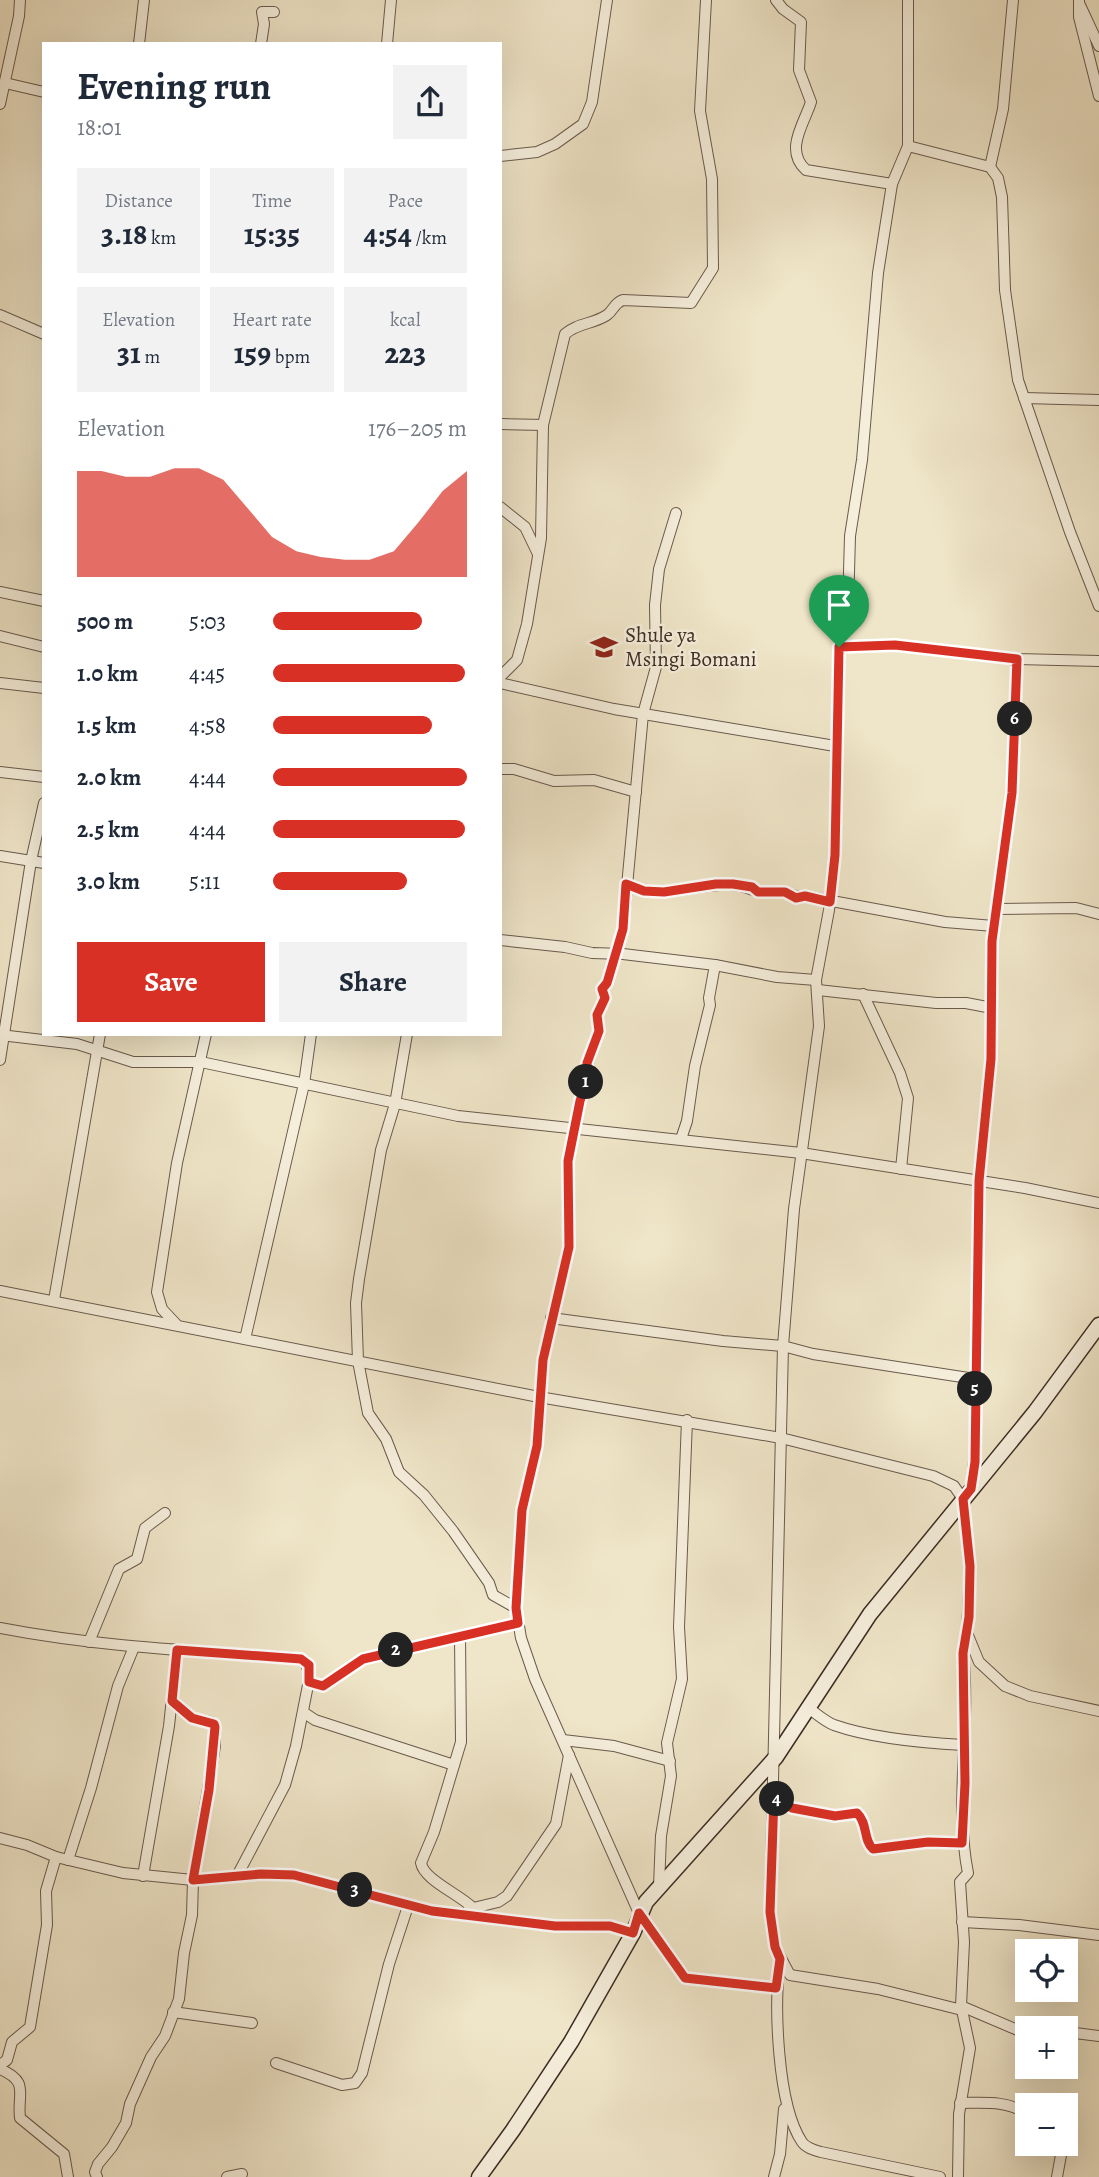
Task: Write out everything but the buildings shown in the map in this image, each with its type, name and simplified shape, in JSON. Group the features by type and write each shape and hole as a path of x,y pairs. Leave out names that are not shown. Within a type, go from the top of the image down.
{"street":[{"path":"0,104 20,0"},
{"path":"139,42 145,0"},
{"path":"387,42 391,0"},
{"path":"502,156 537,152 570,135 588,118 607,0"},
{"path":"502,676 512,668 520,653 538,555 544,485 543,425 568,332 608,314 623,300 691,303 712,273 712,178 702,125 700,95 706,0"},
{"path":"776,0 783,9 799,18 802,27 799,70 811,102 797,136 795,147 798,161 806,170 892,184"},
{"path":"908,0 908,146 892,184 878,273 862,460 850,536 848,608 839,647 835,855 817,985 819,1026 801,1153 782,1346 776,1757 770,1912 775,1947 790,1975 904,1994 962,2008 1015,2029"},
{"path":"990,167 1003,109 1013,0"},
{"path":"1079,1 1099,46"},
{"path":"1079,1 1079,17 1099,96"},
{"path":"261,42 264,24 262,12 274,12"},
{"path":"5,83 42,92"},
{"path":"908,146 990,167 998,178 1002,197 1009,329 1024,398 1070,533 1099,606"},
{"path":"0,315 42,333"},
{"path":"1024,398 1099,400"},
{"path":"502,424 543,425"},
{"path":"502,508 524,527 538,555"},
{"path":"676,513 659,569 655,605 656,667 643,714 623,929 607,983 602,989 605,998 597,1015 599,1031 587,1063 588,1075 568,1161 569,1247 551,1318 539,1397 537,1446 522,1510 516,1608 527,1657 639,1913 685,1978 776,1988"},
{"path":"0,592 42,601"},
{"path":"0,636 42,646"},
{"path":"839,647 895,645 1017,659 1099,661"},
{"path":"958,2177 960,2103 970,2048 962,2008 964,1942 960,1882 968,1872 962,1843 963,1653 967,1633 970,1566 967,1494 975,1453 979,1181 988,1098 994,926 1012,793 1017,659"},
{"path":"0,683 42,688"},
{"path":"502,684 643,714 835,746"},
{"path":"502,769 511,768 554,780 594,780 636,792"},
{"path":"0,772 42,777"},
{"path":"0,1060 31,861 42,812"},
{"path":"0,856 42,863"},
{"path":"626,884 644,891 664,892 733,884 752,887 758,892 785,892 796,898 805,896 946,922 994,926"},
{"path":"998,909 1076,908 1099,914"},
{"path":"502,940 715,965 863,994 936,1003 966,1003 992,1009"},
{"path":"681,1139 710,1005 715,965"},
{"path":"863,994 900,1073 908,1098 901,1169"},
{"path":"2,1035 50,1040 133,1062 201,1062 458,1116 801,1153 1099,1203"},
{"path":"54,1300 100,1036"},
{"path":"177,1324 162,1309 157,1292 177,1163 206,1036"},
{"path":"245,1339 304,1084 311,1036"},
{"path":"407,1036 394,1104 381,1150 357,1291 355,1329 358,1361 368,1413 386,1439 399,1472 447,1522 489,1583 493,1595 516,1608"},
{"path":"0,1291 539,1397 781,1438 933,1476 967,1494"},
{"path":"551,1318 723,1341 782,1346 813,1354 975,1379"},
{"path":"479,2177 571,2042 633,1933 639,1913 659,1886 776,1757 870,1614 1035,1412 1099,1325"},
{"path":"659,1886 661,1836 671,1776 667,1742 682,1679 679,1627 687,1420"},
{"path":"89,1642 119,1569 136,1559 145,1528 165,1513"},
{"path":"309,1682 323,1686 363,1659 518,1623"},
{"path":"0,1628 134,1647 301,1659 309,1665 309,1682 285,1785 237,1876"},
{"path":"967,1633 979,1662 1005,1686 1030,1696 1099,1711"},
{"path":"460,1636 461,1742 421,1866 426,1875 457,1893 473,1908"},
{"path":"68,1860 91,1788 118,1686 134,1647"},
{"path":"143,1876 154,1821 177,1650"},
{"path":"97,2177 98,2164 126,2123 130,2104 151,2057 165,2036 179,1999 192,1915 193,1880 211,1779 215,1725 192,1718 172,1701"},
{"path":"807,1707 833,1725 922,1742 964,1745"},
{"path":"303,1712 320,1722 454,1765"},
{"path":"563,1740 614,1746 670,1761"},
{"path":"455,1914 498,1902 507,1896 552,1830 563,1795 569,1754"},
{"path":"774,1796 792,1808 835,1816 857,1813 864,1823 869,1844 873,1849 928,1842 962,1843"},
{"path":"0,1841 27,1844 56,1857 143,1876 193,1880 294,1875 408,1906 555,1926 610,1926 633,1933"},
{"path":"56,1857 46,1891 47,1925 30,2027 12,2042 7,2060 0,2067 11,2074 20,2086 20,2118 64,2154 68,2177"},
{"path":"276,2063 342,2085 355,2083 362,2073 389,1964 408,1906"},
{"path":"962,1922 1019,1925 1099,1935"},
{"path":"774,2177 784,2130 785,2094 776,1988 780,1959"},
{"path":"173,2012 252,2023"},
{"path":"1078,2033 1099,2036"},
{"path":"785,2094 790,2118 803,2143 812,2150 890,2169 940,2177"},
{"path":"960,2103 994,2102 1015,2108"},
{"path":"1056,2177 1060,2156"},
{"path":"227,2177 242,2174"}],"place":[{"name":"Shule ya Msingi Bomani","path":"604,647"}],"route":[{"path":"895,645 1017,659 1012,793 992,941 991,1059 979,1181 975,1462 971,1489 963,1499 970,1566 969,1617 963,1653 965,1783 962,1843 928,1842 873,1849 869,1844 861,1815 849,1812 835,1816 792,1808 774,1796 770,1912 775,1947 780,1959 776,1988 685,1978 659,1937 639,1913 633,1933 610,1926 555,1926 432,1911 294,1875 261,1874 193,1880 209,1790 215,1727 214,1724 192,1718 172,1701 177,1650 301,1659 309,1665 309,1682 323,1686 363,1659 518,1623 516,1608 522,1510 537,1446 543,1360 569,1247 568,1161 588,1075 587,1063 599,1031 597,1015 605,998 602,989 607,983 623,929 626,884 644,891 664,892 733,884 752,887 758,892 785,892 796,898 805,896 830,902 835,855 839,647 895,645"}]}
